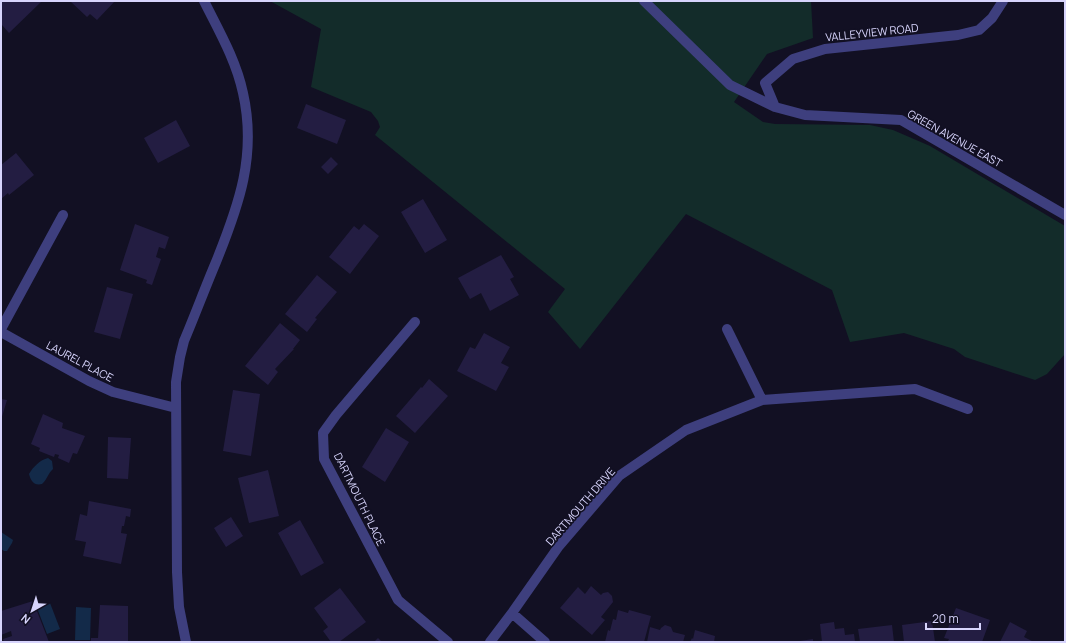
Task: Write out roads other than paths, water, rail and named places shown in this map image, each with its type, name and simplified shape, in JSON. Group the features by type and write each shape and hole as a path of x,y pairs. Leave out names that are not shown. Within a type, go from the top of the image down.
{"street":[{"path":"186,642 179,607 177,572 176,382 184,341 229,230 239,200 245,173 248,146 247,122 243,93 235,67 222,35 204,1"},
{"name":"GREEN AVENUE EAST","path":"644,1 730,85 775,107 805,115 901,120 1065,215"},
{"name":"VALLEYVIEW ROAD","path":"775,107 765,82 793,59 824,49 958,35 979,30 992,18 1004,1"},
{"name":"LAUREL PLACE","path":"63,215 1,331 95,384 113,392 176,408"},
{"name":"DARTMOUTH PLACE","path":"415,322 336,415 323,433 324,459 398,600 448,642"},
{"path":"727,329 762,400"},
{"name":"DARTMOUTH DRIVE","path":"490,642 559,546 620,476 686,430 762,400 915,389 968,409"},
{"path":"512,613 545,642"}],"water":[{"path":"48,458 52,461 53,469 42,484 35,484 29,474 37,464"},
{"path":"1,532 13,540 7,551 1,549"},
{"path":"50,603 60,629 47,634 37,608"},
{"path":"76,607 91,608 90,640 75,640"}]}
